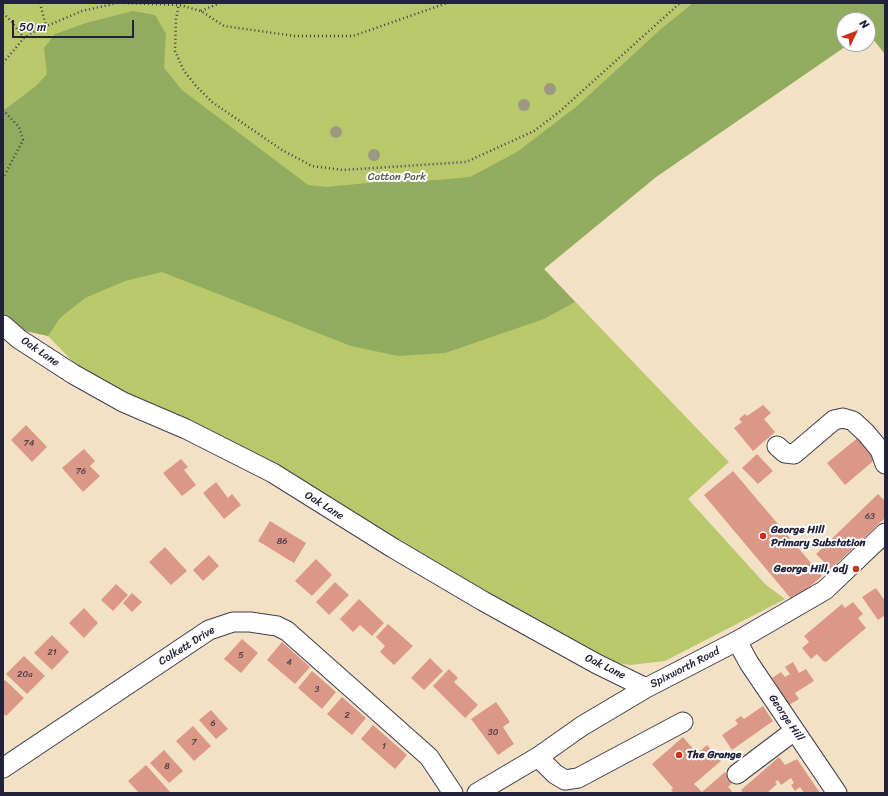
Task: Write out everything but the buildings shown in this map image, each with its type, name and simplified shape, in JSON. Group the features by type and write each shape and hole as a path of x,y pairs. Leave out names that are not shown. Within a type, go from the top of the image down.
{"street":[{"name":"Oak Lane","path":"3,325 19,339 73,374 124,402 186,428 273,473 392,548 483,601 597,664 646,688"},
{"path":"777,446 785,454 794,454 834,420 843,418 853,421 866,433 880,450 885,464"},
{"name":"Spixworth Road","path":"477,793 538,757 582,726 646,688 737,641 825,590 885,533"},
{"name":"Colkett Drive","path":"3,768 209,630 233,622 250,622 277,626 287,631 429,757 453,793"},
{"name":"George Hill","path":"737,641 749,663 837,793"},
{"path":"538,757 555,774 565,780 578,778 683,722"},
{"path":"737,774 794,731"}],"path":[{"path":"40,3 46,26"},
{"path":"3,63 24,38 46,26 82,11 117,3"},
{"path":"124,3 179,4 201,11 224,26 294,36 353,36 447,3"},
{"path":"201,11 220,3"},
{"path":"179,4 176,19 176,51 184,71 196,86 212,102 282,150 312,166 343,170 466,162 534,131 558,112 680,3"},
{"path":"3,13 24,38"},
{"path":"3,110 19,127 23,140 3,178"}],"green space":[{"name":"Catton Park","path":"3,3 885,3 885,54 876,43 876,12 836,12 836,52 837,52 656,177 544,269 729,462 688,499 765,584 785,599 665,661 630,665 616,663 533,622 425,560 270,461 235,443 140,402 77,366 48,336 26,331 3,315"},
{"name":"Catton Park","path":"693,3 885,3 885,54 876,43 876,12 836,12 836,52 837,52 656,177 544,269 575,302 544,319 445,353 398,356 351,346 162,272 125,281 85,298 60,318 48,336 26,331 3,315 3,111 36,86 47,74 44,48 55,34 86,23 133,11 155,15 166,34 164,68 182,90 308,185 326,187 388,181 436,180 470,177 517,152 576,107 661,29"}],"place":[{"name":"George Hill Primary Substation","path":"763,536"},
{"name":"George Hill, adj","path":"856,569"},
{"name":"The Grange","path":"679,755"}]}
